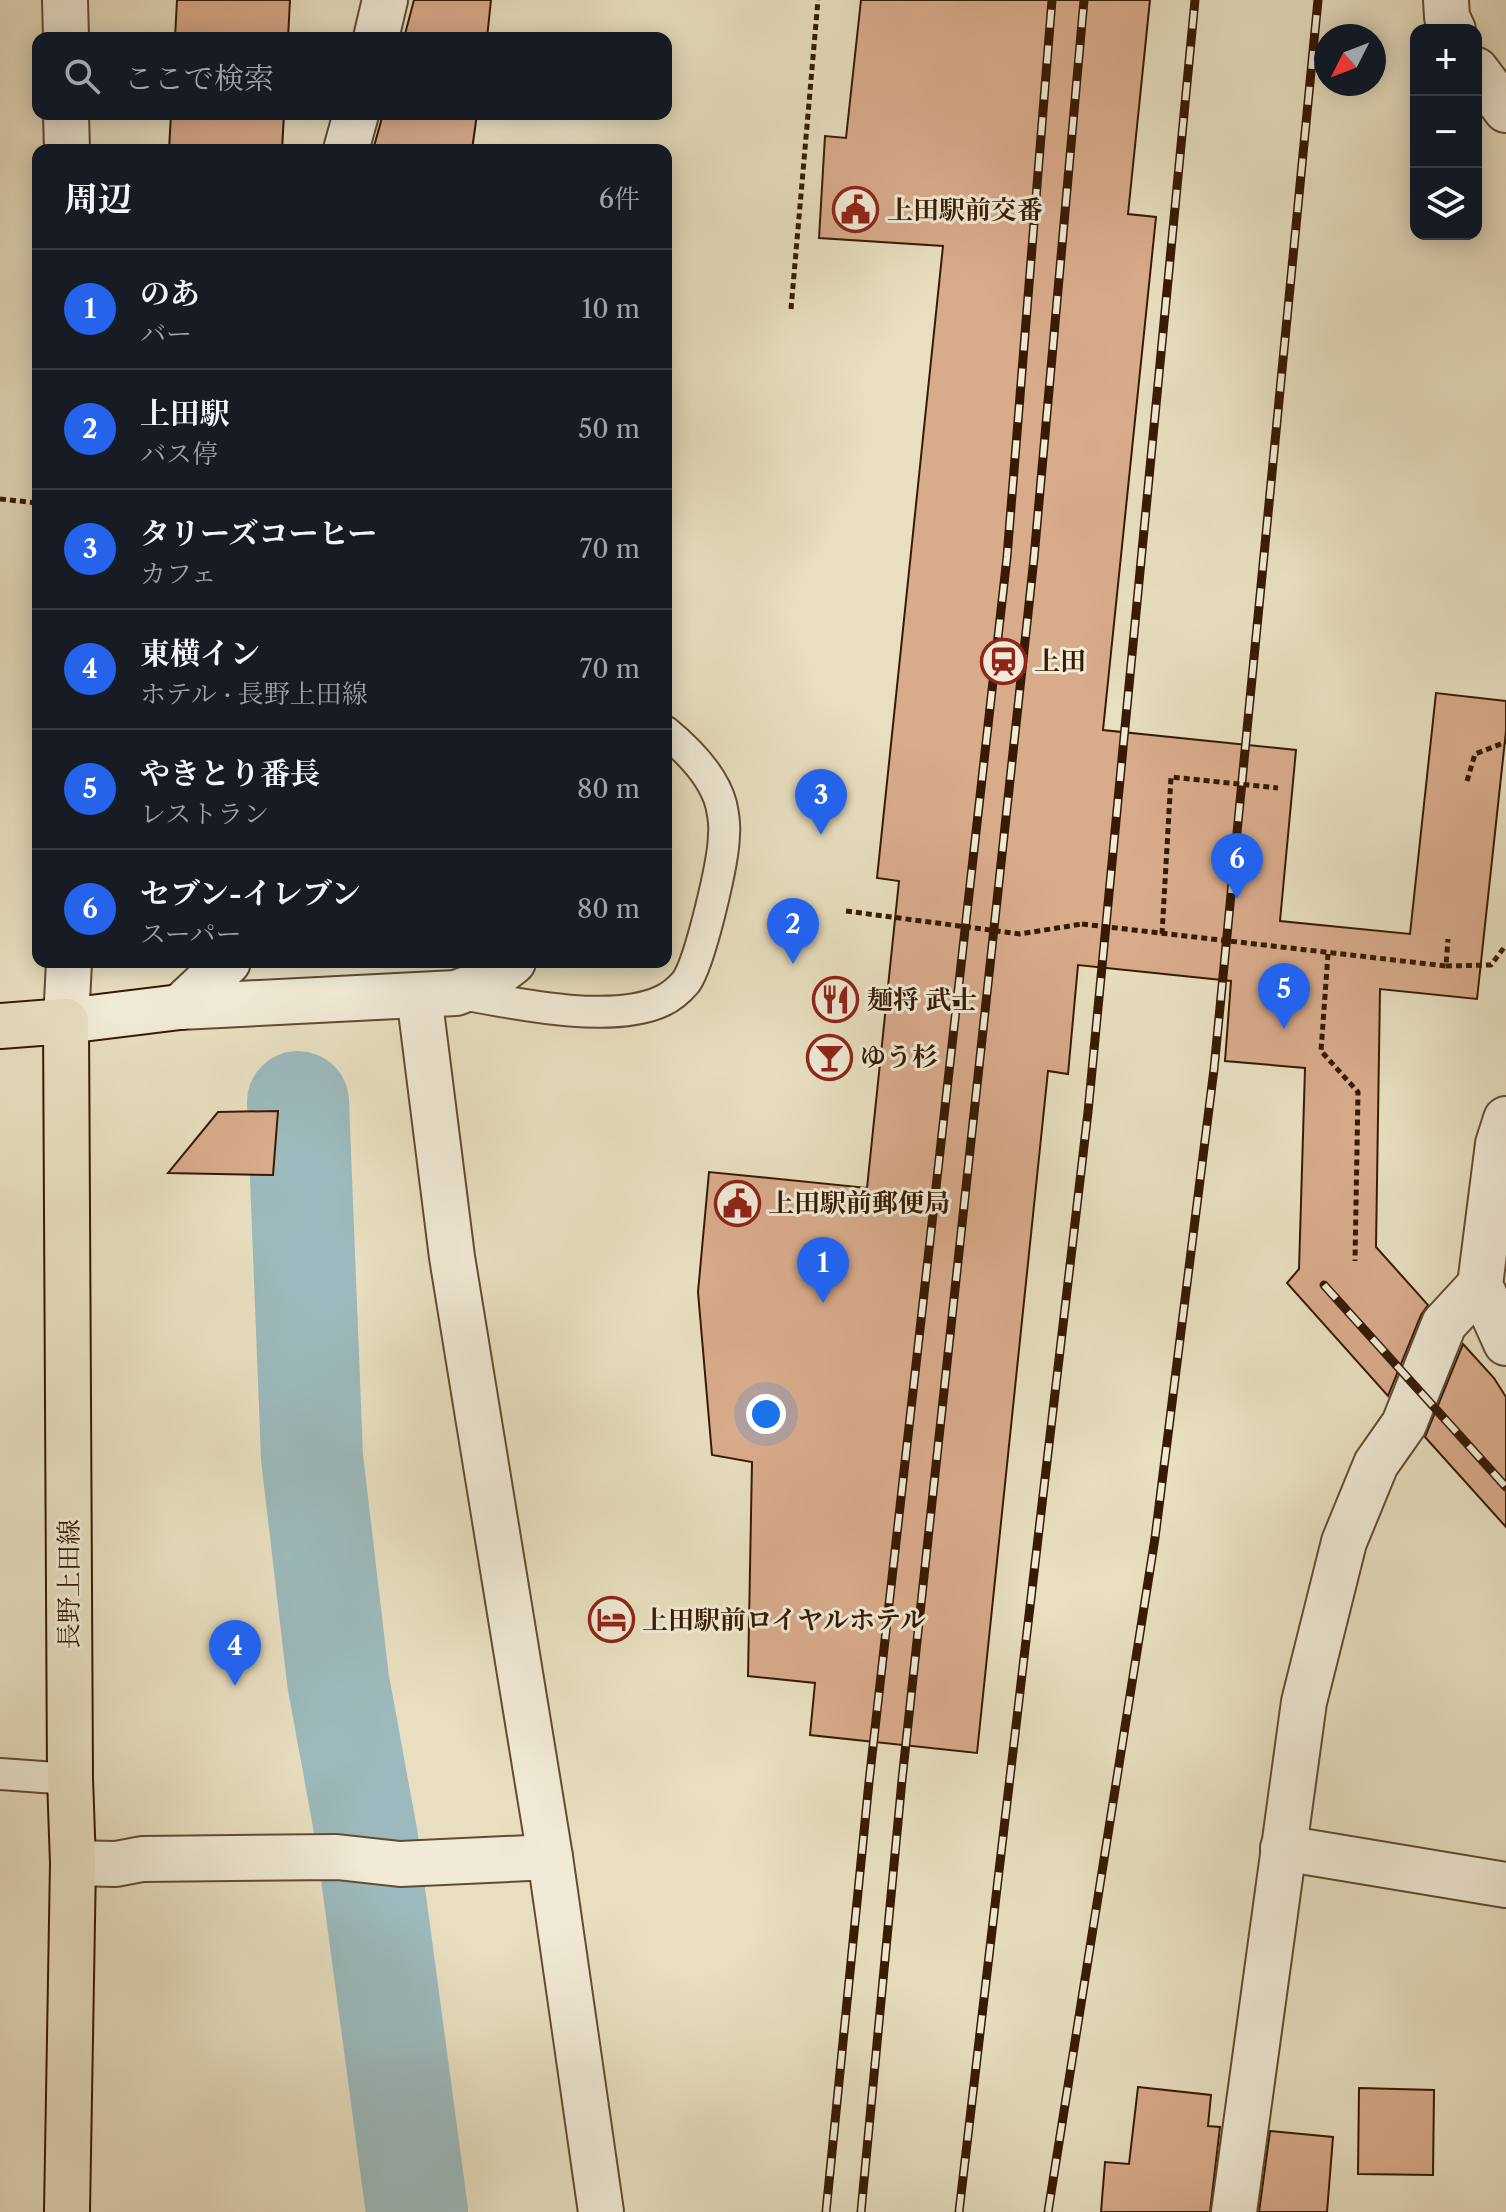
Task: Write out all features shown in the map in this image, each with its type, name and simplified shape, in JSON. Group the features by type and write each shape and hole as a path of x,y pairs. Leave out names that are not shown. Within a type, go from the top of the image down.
{"main road":[{"path":"0,1026 66,1021"},
{"name":"長野上田線","path":"66,1021 73,1863 67,2212"}],"street":[{"path":"65,0 66,32"},
{"path":"377,32 385,0"},
{"path":"1446,0 1450,24"},
{"path":"1482,78 1506,110"},
{"path":"66,120 67,144"},
{"path":"348,144 354,120"},
{"path":"69,968 66,1021 180,1007 438,994 488,981 505,968"},
{"path":"180,1007 222,968"},
{"path":"260,968 278,989 305,1001"},
{"path":"438,994 452,1257 550,1857 601,2212"},
{"path":"1506,1119 1498,1144 1480,1285 1506,1343"},
{"path":"1234,2212 1304,1702 1344,1542 1376,1464 1404,1424 1444,1324 1480,1285"},
{"path":"1283,1848 1506,1885"},
{"path":"73,1863 116,1864 142,1859 337,1857 400,1864 550,1857"}],"lane":[{"path":"438,994 517,1005 606,1011 663,1001 687,980 701,943 724,834 721,805 712,783 699,764 672,738"},
{"path":"0,1774 70,1779"}],"path":[{"path":"791,309 818,0"},
{"path":"0,499 32,502"},
{"path":"1467,781 1475,754 1506,742"},
{"path":"1162,934 1171,777 1278,788"},
{"path":"846,911 1020,934 1082,924 1446,966 1491,965 1506,945"},
{"path":"1446,966 1448,939"},
{"path":"1328,954 1321,1051 1358,1092 1355,1261"}],"building":[{"path":"177,0 290,0 288,32 175,32"},
{"path":"414,0 491,0 488,32 406,32"},
{"path":"861,0 1150,0 1128,214 1156,217 1103,730 1296,750 1280,921 1410,934 1436,693 1506,701 1506,731 1477,999 1380,989 1376,1247 1428,1305 1388,1396 1287,1283 1299,1269 1305,1068 1225,1061 1231,981 1078,965 1068,1074 1048,1071 977,1753 810,1735 815,1683 748,1676 752,1462 712,1455 698,1292 709,1172 867,1188 899,881 877,878 943,246 819,238 825,136 846,138"},
{"path":"171,120 284,120 282,144 169,144"},
{"path":"381,120 476,120 473,144 375,144"},
{"path":"278,1111 273,1175 168,1173 218,1112"},
{"path":"1463,1344 1494,1378 1506,1397 1506,1527 1425,1437"},
{"path":"1138,2087 1211,2095 1208,2126 1220,2127 1210,2212 1101,2212 1105,2162 1129,2164"},
{"path":"1359,2088 1434,2090 1433,2175 1358,2174"},
{"path":"1270,2131 1333,2137 1327,2212 1259,2212"}],"waterway":[{"path":"298,1102 312,1457 338,1680 367,1839 417,2212"}],"railway":[{"path":"826,2212 869,1782 1007,557 1052,0"},
{"path":"861,2212 902,1780 1034,558 1084,0"},
{"path":"959,2212 1088,1112 1195,0"},
{"path":"1048,2212 1155,1538 1214,1069 1318,0"},
{"path":"1324,1285 1506,1487"}],"place":[{"name":"上田駅前交番","path":"856,210"},
{"name":"上田","path":"1003,661"},
{"name":"タリーズコーヒー","path":"821,835"},
{"name":"セブン-イレブン","path":"1237,899"},
{"name":"上田駅","path":"793,964"},
{"name":"麺将 武士","path":"836,1000"},
{"name":"やきとり番長","path":"1284,1029"},
{"name":"ゆう杉","path":"829,1057"},
{"name":"上田駅前郵便局","path":"737,1203"},
{"name":"のあ","path":"823,1303"},
{"name":"上田駅前ロイヤルホテル","path":"611,1620"},
{"name":"東横イン","path":"235,1686"}]}
